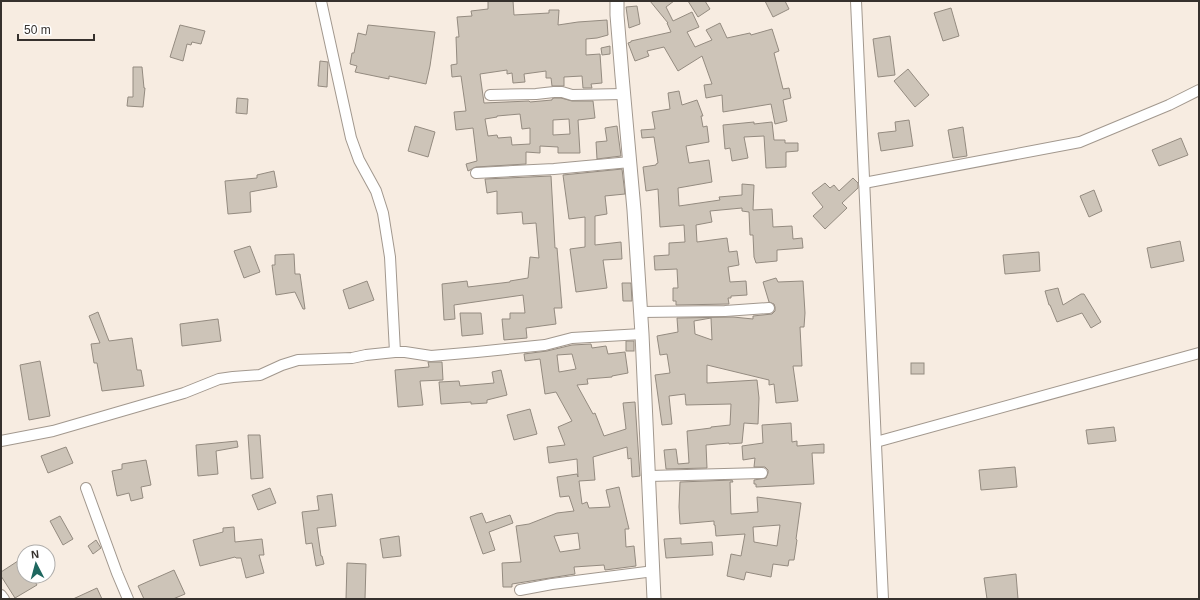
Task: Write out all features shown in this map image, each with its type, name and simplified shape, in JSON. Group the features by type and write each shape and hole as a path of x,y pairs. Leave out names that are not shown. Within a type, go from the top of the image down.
{"street":[{"path":"321,1 351,138 359,160 376,190 383,213 390,256 395,352"},
{"path":"616,1 641,312 654,571 654,599"},
{"path":"856,1 882,599"},
{"path":"864,182 1080,142 1169,105 1199,90"},
{"path":"490,95 554,92 562,92 572,95 623,94"},
{"path":"476,173 554,169 630,162"},
{"path":"641,312 725,311 769,308"},
{"path":"1,441 61,428 184,393 219,379 260,375 282,365 298,360 352,358 395,352 406,352 431,356 545,345 572,338 642,334"},
{"path":"876,442 1199,353"},
{"path":"649,476 762,473"},
{"path":"86,488 128,599"},
{"path":"520,590 552,584 654,571"},
{"path":"1,595 4,599"}],"building":[{"path":"488,1 513,1 514,15 549,13 549,10 559,10 558,25 607,20 608,35 586,39 586,55 600,54 602,83 591,84 592,88 583,88 582,76 564,77 564,86 552,86 551,78 546,78 546,71 524,74 525,82 513,83 512,73 507,74 507,70 480,74 484,103 530,102 552,100 554,98 572,101 593,101 595,118 578,120 580,153 558,153 558,147 540,146 540,153 526,152 526,164 476,167 468,171 466,164 477,161 473,128 456,130 454,112 466,111 461,76 452,77 451,65 457,64 456,37 459,37 457,17 472,16 471,11 488,9","holes":["520,114 522,129 530,128 530,144 512,145 511,137 498,138 497,135 488,136 485,119 497,116","569,119 570,134 553,135 553,120"]},
{"path":"650,1 674,1 666,7 673,21 692,12 699,27 687,32 695,47 712,40 706,30 720,23 727,38 750,33 751,35 772,29 779,51 774,53 783,89 789,88 791,98 783,100 787,121 775,124 771,104 723,112 722,95 706,98 704,85 712,84 702,56 678,71 664,47 647,51 649,56 635,61 628,43 671,32 668,23"},
{"path":"688,1 705,1 710,9 698,17"},
{"path":"765,1 785,1 789,9 773,17"},
{"path":"637,6 640,24 629,28 626,7"},
{"path":"951,8 959,36 943,41 934,13"},
{"path":"180,25 205,31 201,44 192,42 191,45 187,44 183,61 170,57"},
{"path":"368,25 435,32 426,84 389,76 389,79 355,72 357,66 350,64 352,53 354,53 358,33 366,35"},
{"path":"890,36 895,75 878,77 873,39"},
{"path":"610,46 610,54 602,55 601,48"},
{"path":"320,61 328,62 327,87 318,86"},
{"path":"133,67 142,67 145,88 143,107 127,106 128,97 133,97"},
{"path":"908,69 929,95 915,107 894,81"},
{"path":"679,91 682,105 697,100 703,116 701,116 703,127 707,126 709,142 686,146 689,163 709,160 712,182 678,188 679,206 720,200 719,197 742,195 742,184 754,185 753,210 772,209 773,227 792,226 793,239 802,238 803,248 777,250 777,261 756,263 754,257 753,235 750,235 749,212 742,211 742,208 710,211 712,222 696,225 697,242 727,238 729,252 737,251 739,265 728,267 730,282 746,281 747,295 731,296 731,298 728,298 729,304 676,305 676,301 673,301 673,288 678,288 677,269 655,270 654,256 669,255 669,243 685,242 684,225 660,227 658,189 646,191 643,167 656,165 658,163 654,137 642,138 641,130 655,129 652,112 670,109 668,93"},
{"path":"237,98 248,99 247,114 236,113"},
{"path":"909,120 913,146 881,151 878,133 896,131 895,122"},
{"path":"754,122 754,124 772,122 774,140 785,140 785,143 798,143 798,151 786,152 786,167 766,168 764,136 744,137 748,158 732,161 730,148 725,149 723,125"},
{"path":"415,126 435,132 428,157 408,151"},
{"path":"617,126 621,156 597,159 596,142 607,141 605,128"},
{"path":"963,127 967,156 953,158 948,130"},
{"path":"1181,138 1188,155 1159,166 1152,150"},
{"path":"622,169 625,194 605,196 607,214 595,216 595,245 621,242 622,259 603,260 607,288 576,292 570,249 585,247 585,217 569,219 563,175"},
{"path":"274,171 277,187 250,192 251,212 228,214 225,181 257,178 257,175"},
{"path":"551,176 555,248 557,248 562,308 554,308 556,324 526,328 527,338 504,340 502,319 510,319 510,313 525,313 523,295 454,305 455,319 444,320 442,284 467,281 468,287 510,282 528,278 530,257 539,258 536,223 523,224 522,212 497,214 497,191 487,193 485,179"},
{"path":"853,178 858,183 858,188 842,203 847,208 825,229 813,216 823,207 812,193 825,183 830,188 834,185 839,191"},
{"path":"1094,190 1102,211 1089,217 1080,196"},
{"path":"1180,241 1184,261 1151,268 1147,248"},
{"path":"250,246 260,272 244,278 234,251"},
{"path":"1039,252 1040,271 1005,274 1003,255"},
{"path":"294,254 295,274 300,274 305,309 303,309 295,292 276,295 272,265 275,265 275,255"},
{"path":"776,278 778,282 803,281 805,313 804,327 800,327 802,366 793,366 798,401 776,403 774,384 769,385 769,380 707,365 707,383 757,380 759,398 758,424 744,423 742,443 706,445 707,468 666,469 664,450 676,449 678,464 689,463 687,431 730,425 731,404 686,405 685,394 669,396 672,424 662,425 655,375 670,373 667,354 660,355 657,336 678,332 677,318 733,317 753,319 753,316 772,314 775,311 775,307 774,304 769,302 763,282","holes":["711,318 712,340 695,334 694,321"]},
{"path":"367,281 374,300 349,309 343,290"},
{"path":"622,283 631,283 632,301 623,301"},
{"path":"1058,288 1063,305 1081,294 1084,294 1101,322 1091,328 1082,313 1057,322 1049,305 1045,291"},
{"path":"98,312 109,341 132,338 137,370 141,370 144,386 102,391 97,363 94,363 91,344 100,343 89,316"},
{"path":"460,313 481,313 483,334 462,336"},
{"path":"218,319 221,341 182,346 180,324"},
{"path":"626,341 634,341 634,351 626,351"},
{"path":"591,344 592,348 606,346 608,354 625,352 628,373 612,377 587,379 588,384 577,385 593,414 595,413 604,436 626,429 623,403 635,402 640,476 632,477 631,458 628,459 627,447 593,457 595,480 579,481 582,504 587,502 589,508 610,507 606,490 619,487 629,529 625,529 626,547 634,546 636,566 605,570 604,565 574,567 575,574 512,584 512,587 503,587 502,563 521,562 516,526 529,524 557,513 574,511 569,496 560,497 557,477 577,474 578,477 577,459 549,463 547,447 565,445 558,427 572,421 556,392 545,394 540,359 525,361 524,354 547,351 572,345","holes":["572,354 576,369 559,372 557,355","578,533 580,549 560,552 554,536"]},
{"path":"40,361 50,416 29,420 20,365"},
{"path":"428,362 442,362 443,380 420,381 423,405 398,407 395,370 429,367"},
{"path":"911,363 924,363 924,374 911,374"},
{"path":"501,370 507,395 487,400 487,403 471,404 471,402 441,404 439,382 459,381 460,386 494,383 492,372"},
{"path":"530,409 537,434 514,440 507,415"},
{"path":"791,423 792,442 797,441 797,446 824,444 824,453 812,453 814,484 756,487 754,480 766,478 768,470 765,467 754,467 755,458 743,460 742,446 763,443 762,425"},
{"path":"1114,427 1116,441 1088,444 1086,430"},
{"path":"248,435 260,435 263,478 251,479"},
{"path":"237,441 238,447 216,451 218,474 198,476 196,445"},
{"path":"66,447 73,463 48,473 41,456"},
{"path":"146,460 151,485 141,487 143,498 131,501 129,493 117,496 112,471 122,469 122,464"},
{"path":"1015,467 1017,487 981,490 979,470"},
{"path":"732,480 733,482 730,482 731,514 758,512 757,497 801,503 794,560 789,560 788,566 773,564 771,577 746,572 744,580 727,576 731,554 741,556 745,534 716,536 714,521 680,524 680,482","holes":["780,525 777,546 754,542 753,527"]},
{"path":"270,488 276,503 258,510 252,495"},
{"path":"332,494 336,526 317,528 321,556 324,564 316,566 312,543 306,544 302,512 319,510 317,496"},
{"path":"482,513 486,523 510,515 513,523 489,532 495,550 483,554 470,517"},
{"path":"60,516 73,539 63,545 50,521"},
{"path":"234,527 235,542 262,539 264,555 259,555 264,573 246,578 241,558 235,557 200,566 193,540 223,532 223,528"},
{"path":"399,536 401,556 383,558 380,539"},
{"path":"681,538 681,544 712,542 713,555 666,558 664,539"},
{"path":"96,540 101,548 93,554 88,546"},
{"path":"16,562 16,584 37,585 15,598 1,576 1,572"},
{"path":"347,563 366,564 365,599 346,599"},
{"path":"174,570 185,594 173,599 144,599 138,586"},
{"path":"1016,574 1018,599 987,599 984,578"},
{"path":"97,588 102,599 73,599"}]}
